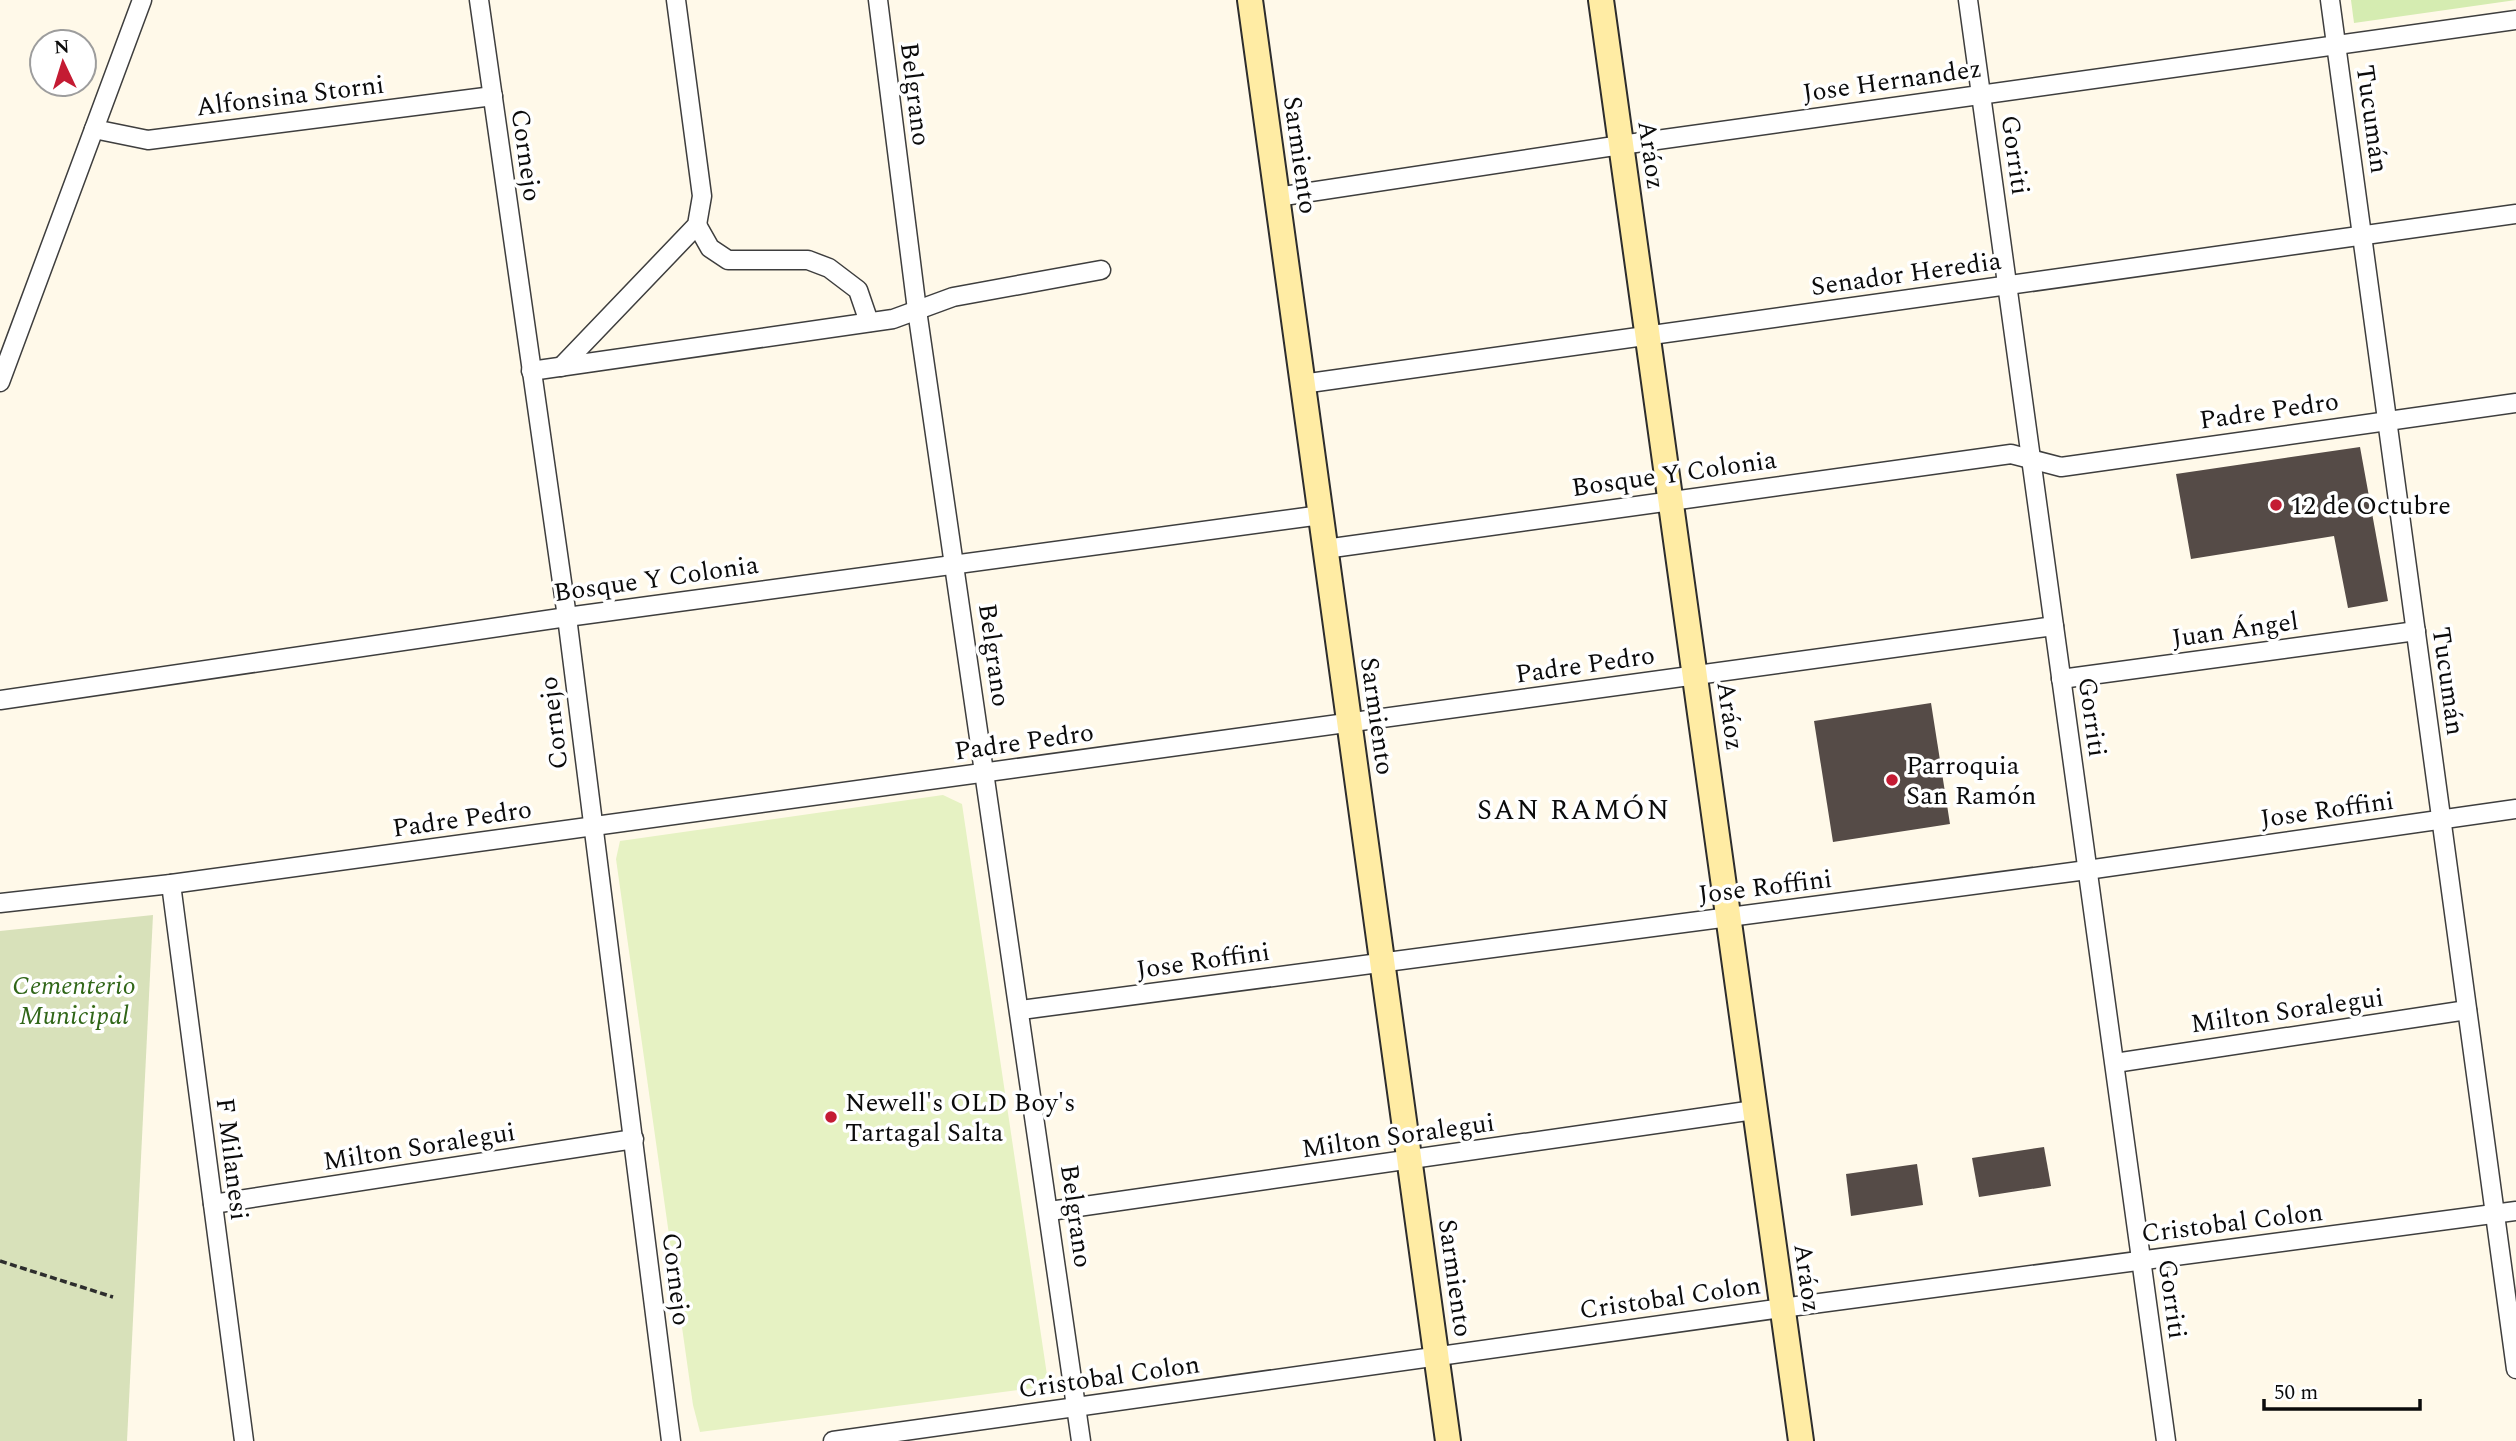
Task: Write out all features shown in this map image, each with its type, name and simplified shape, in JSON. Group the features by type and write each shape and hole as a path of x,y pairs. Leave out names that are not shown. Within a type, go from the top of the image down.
{"street":[{"path":"0,382 142,0"},
{"name":"Cornejo","path":"479,0 567,617 671,1441"},
{"path":"561,367 697,225 702,196 676,0"},
{"name":"Belgrano","path":"878,0 917,310 1021,1010 1081,1441"},
{"name":"Sarmiento","path":"1250,0 1448,1441"},
{"name":"Aráoz","path":"1601,0 1801,1441"},
{"name":"Gorriti","path":"1968,0 2166,1441"},
{"name":"Tucumán","path":"2330,0 2516,1369"},
{"name":"Jose Hernandez","path":"1277,197 1621,145 2516,20"},
{"name":"Alfonsina Storni","path":"94,129 148,140 493,96"},
{"name":"Senador Heredia","path":"1303,384 2516,214"},
{"path":"697,225 710,248 729,260 808,260 830,268 858,290 869,322"},
{"path":"531,371 893,319 953,297 1101,270"},
{"name":"Padre Pedro","path":"2031,458 2061,467 2387,419 2516,403"},
{"name":"Bosque Y Colonia","path":"1325,549 2011,454 2031,458"},
{"name":"Bosque Y Colonia","path":"0,700 567,617 1321,515"},
{"name":"Padre Pedro","path":"0,903 171,884 2054,626"},
{"name":"Juan Ángel","path":"2061,679 2416,631"},
{"name":"Jose Roffini","path":"1021,1010 2087,870 2516,809"},
{"name":"F Milanesi","path":"171,884 244,1441"},
{"name":"Milton Soralegui","path":"2115,1063 2467,1010"},
{"name":"Milton Soralegui","path":"1050,1212 1754,1110"},
{"name":"Milton Soralegui","path":"213,1204 634,1139"},
{"name":"Cristobal Colon","path":"832,1441 1782,1308 2516,1212"}],"path":[{"path":"0,1261 113,1297"}],"green space":[{"path":"2351,0 2516,0 2354,23"},
{"name":"Newell's OLD Boy's Tartagal Salta","path":"943,795 962,804 1047,1375 1034,1388 700,1432 693,1405 616,859 620,841"},
{"name":"Cementerio Municipal","path":"153,915 127,1441 0,1441 0,931"}],"building":[{"name":"12 de Octubre","path":"2360,447 2388,601 2348,608 2334,536 2191,559 2176,474"},
{"path":"1931,703 1950,824 1833,842 1814,721"},
{"path":"2044,1147 2051,1186 1979,1197 1972,1158"},
{"path":"1917,1164 1923,1205 1851,1216 1846,1174"}],"place":[{"name":"12 de Octubre","path":"2276,505"},
{"name":"Parroquia San Ramón","path":"1892,780"},
{"name":"Newell's OLD Boy's Tartagal Salta","path":"831,1117"}],"district":[{"name":"SAN RAMÓN","path":"1574,809"}]}
